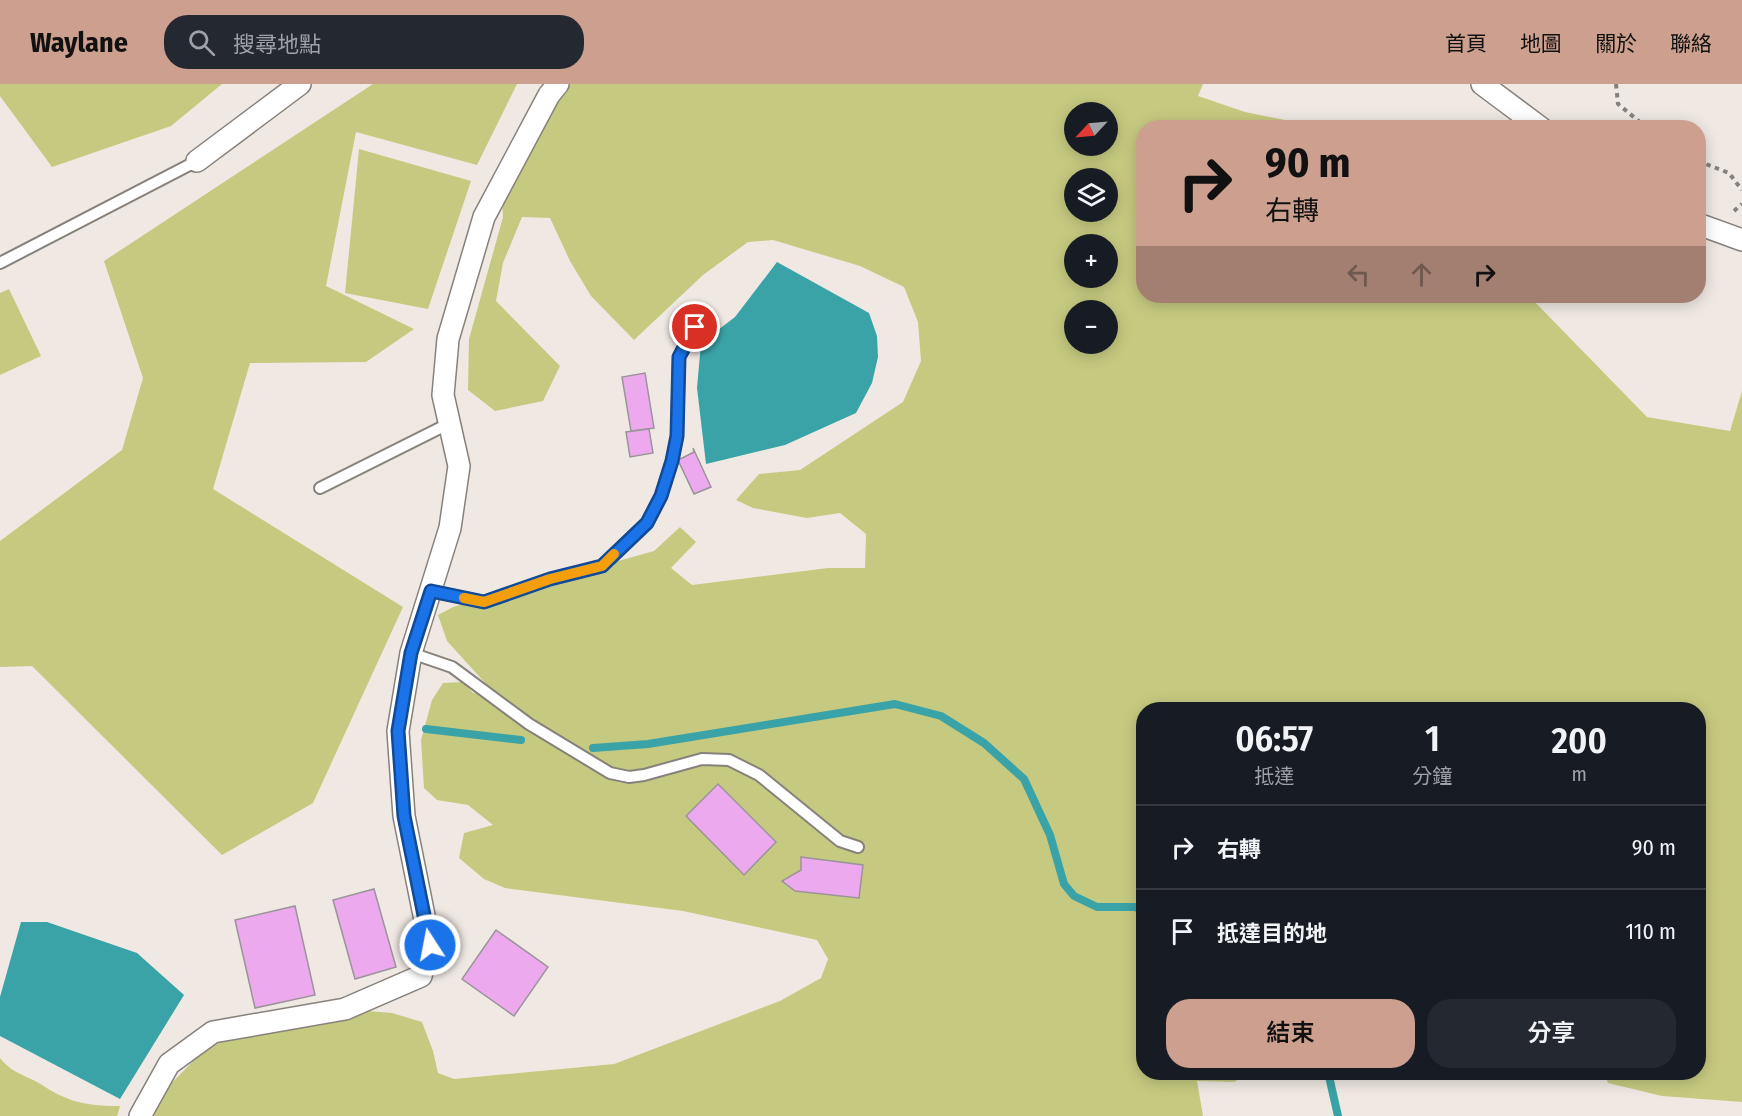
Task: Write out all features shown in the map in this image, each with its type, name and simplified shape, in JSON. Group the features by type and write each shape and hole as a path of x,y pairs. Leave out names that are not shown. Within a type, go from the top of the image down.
{"street":[{"path":"197,161 300,84"},
{"path":"140,1116 169,1064 213,1032 345,1009 421,976 430,945 404,816 398,731 411,653 450,528 459,466 443,395 448,339 484,217 549,95 558,84"},
{"path":"1482,84 1530,120"},
{"path":"1706,227 1742,240"}],"lane":[{"path":"0,263 197,161"},
{"path":"431,591 484,602 550,579 602,566 647,523 661,496 672,461 677,436 679,357 695,327"},
{"path":"320,488 450,423"},
{"path":"411,653 452,667 529,724 610,773 629,777 702,759 729,760 759,775 840,841 858,847"}],"path":[{"path":"1616,84 1618,104 1637,120"},
{"path":"1706,164 1729,173 1742,190"}],"green space":[{"path":"0,84 222,84 171,126 52,167 0,96"},
{"path":"373,84 517,84 477,165 356,132 326,286 414,329 366,362 250,363 213,489 403,607 313,803 222,855 32,666 0,667 0,541 122,450 143,378 104,261"},
{"path":"550,84 1203,84 1198,96 1245,112 1284,120 1136,120 1136,303 1536,303 1647,417 1730,431 1742,391 1742,1102 1662,1096 1608,1083 1607,1080 1706,1080 1706,702 1136,702 1136,1080 1238,1080 1234,1082 1197,1081 1203,1116 154,1116 163,1092 198,1056 231,1035 369,1011 392,1013 422,1022 433,1051 438,1073 454,1079 614,1064 780,1001 821,978 828,959 817,940 683,911 505,888 484,879 459,858 464,833 493,825 468,805 437,800 424,788 421,740 432,700 443,683 463,682 473,693 496,695 447,641 438,615 453,607 654,551 680,527 696,542 671,568 692,585 828,568 865,568 866,534 840,513 807,518 753,508 736,500 759,474 800,470 903,402 921,361 918,322 904,287 860,266 773,240 748,242 703,275 634,340 591,296 570,261 550,218 522,217 503,263 496,301 560,366 543,401 495,411 468,390 469,339 503,217 500,166 529,109"},
{"path":"359,149 471,181 428,309 345,293"},
{"path":"9,289 41,356 0,375 0,293"},
{"path":"0,1058 16,1072 71,1100 120,1106 117,1116 0,1116"}],"water":[{"path":"777,262 869,313 877,336 878,357 872,383 856,413 785,445 706,464 697,388 701,343 735,317"},
{"path":"21,922 47,922 137,953 184,995 120,1099 0,1036 0,997"}],"building":[{"path":"645,373 654,428 631,431 622,377"},
{"path":"649,429 653,453 630,457 626,432"},
{"path":"693,448 711,487 694,494 678,460 694,452"},
{"path":"718,784 776,842 744,875 686,816"},
{"path":"801,857 863,865 859,898 795,891 782,881 801,870"},
{"path":"374,889 396,967 355,979 333,900"},
{"path":"295,906 315,995 255,1008 235,920"},
{"path":"496,930 548,967 514,1016 462,979"}],"waterway":[{"path":"593,748 648,744 895,704 941,716 984,743 1024,779 1050,835 1064,884 1074,896 1097,907 1136,908"},
{"path":"426,729 521,740"},
{"path":"1330,1080 1338,1116"}],"slow traffic":[{"path":"464,598 484,602 550,579 602,566 614,554"}],"route":[{"path":"430,945 404,816 398,731 411,653 431,591 484,602 550,579 602,566 647,523 661,496 672,461 677,436 679,357 695,327"}]}
